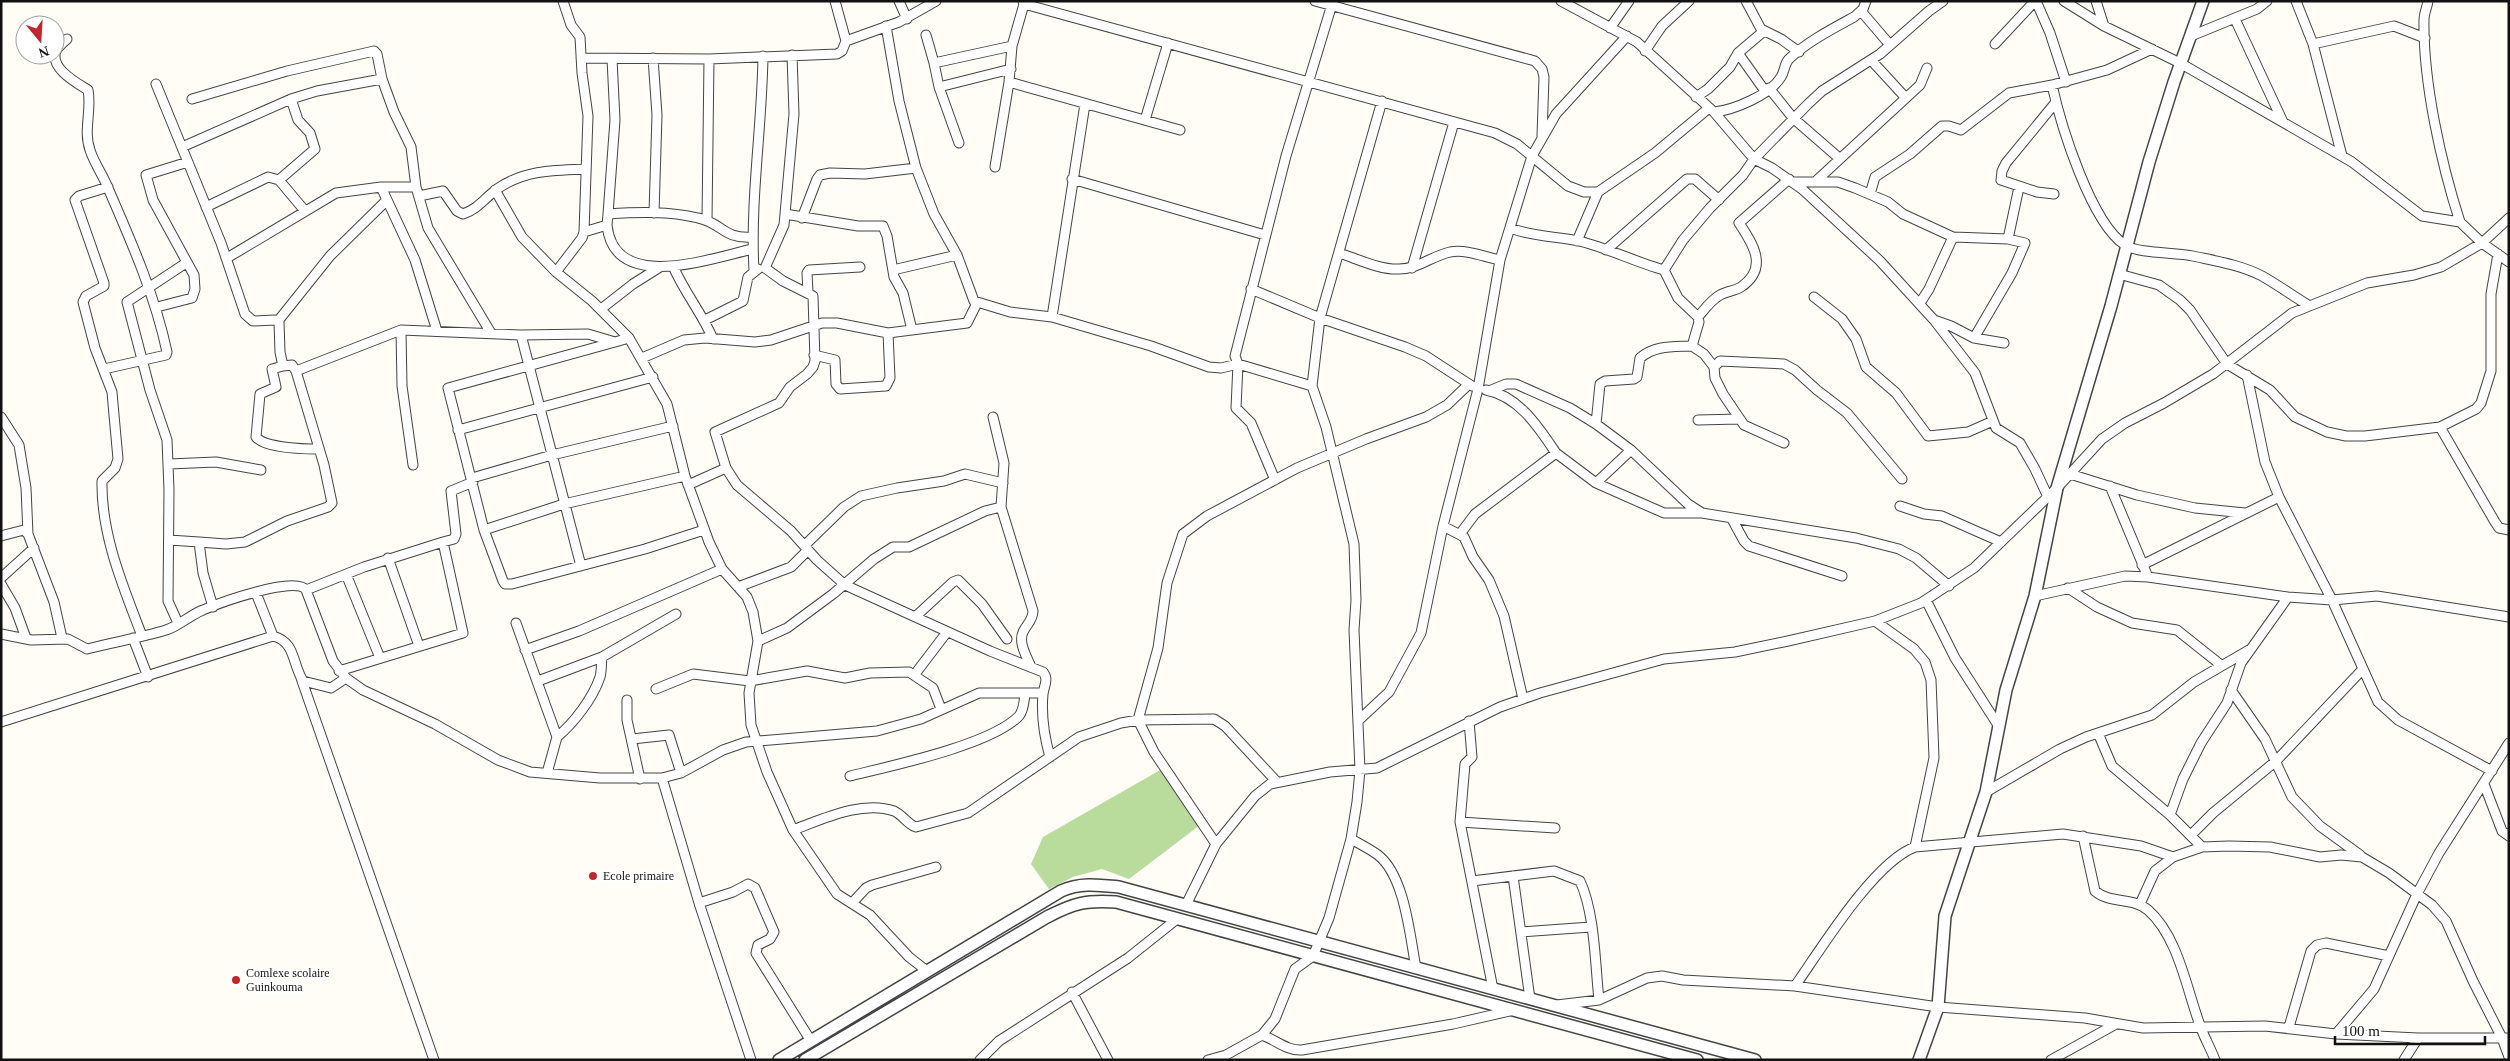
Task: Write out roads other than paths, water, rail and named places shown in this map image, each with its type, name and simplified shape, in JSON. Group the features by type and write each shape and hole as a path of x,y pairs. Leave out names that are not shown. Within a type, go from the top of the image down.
{"street":[{"path":"556,272 563,260 582,238 584,232 588,116 580,37 571,24 563,1"},
{"path":"581,58 709,58 837,54 842,51 846,41 835,1"},
{"path":"899,1 907,19"},
{"path":"846,41 907,19 936,1"},
{"path":"1315,1 1332,4 1534,62 1542,69 1544,77 1541,139"},
{"path":"1561,1 1627,36 1646,51 1712,110 1754,159 1791,181 1880,261 1920,303 1975,373 1996,428 2020,443 2048,497"},
{"path":"1610,28 1629,1"},
{"path":"1646,51 1662,26 1689,1"},
{"path":"1746,1 1764,31 1781,39 1799,52"},
{"path":"1577,241 1598,192 1712,110 1727,111 1743,105 1767,89 1781,78 1786,62 1861,11 1866,6 1866,1"},
{"path":"1664,270 1683,240 1743,174 1754,159 1822,91 1890,46 1943,1"},
{"path":"1994,44 2035,1 2050,33 2066,82"},
{"path":"2064,1 2104,26 2180,63 2342,156 2422,216 2460,222"},
{"path":"2096,1 2104,26"},
{"path":"1919,1060 1938,1007 1945,916 1986,792 1998,725 2013,663 2035,596 2057,488 2120,274 2149,162 2180,63 2203,1"},
{"path":"2191,36 2235,19 2257,9 2268,1"},
{"path":"2296,1 2313,44 2342,156"},
{"path":"2428,1 2424,16 2431,100 2451,194 2460,222 2482,243 2509,262"},
{"path":"995,168 1011,69 1012,46 1023,3 1495,133 1517,144 1568,186 1584,192 1598,192"},
{"path":"1274,480 1251,422 1236,408 1238,364 1235,356 1265,235 1308,80 1332,4"},
{"path":"1861,11 1890,46"},
{"path":"2235,19 2283,122"},
{"path":"886,26 898,101 916,168 934,214 956,255 974,301 1010,312 1052,317 1151,346 1209,367 1220,368 1238,364 1312,386"},
{"path":"2313,44 2394,26 2400,26 2425,38"},
{"path":"1696,96 1708,89 1730,67 1738,53 1764,31"},
{"path":"926,35 939,87 959,143"},
{"path":"1359,720 1389,692 1421,633 1443,526 1478,389 1500,260 1532,156 1556,114 1627,36"},
{"path":"67,38 56,52 55,59 64,73 88,90 90,100 88,132 90,151 108,187 157,308 167,353 142,361 104,369"},
{"path":"1145,120 1168,43"},
{"path":"934,64 1012,46"},
{"path":"1870,194 1875,177 1910,154 1942,126 1961,130 2009,93 2066,82 2116,66 2152,49"},
{"path":"192,99 287,71 374,52 377,54 382,78 394,112 411,147 418,192 433,236 490,333"},
{"path":"1738,53 1767,89 1794,118 1839,158"},
{"path":"705,320 743,301 746,294 746,281 754,271 765,268 780,236 785,214 794,114 792,55"},
{"path":"754,271 752,237 762,98 763,56"},
{"path":"654,58 657,116 654,213"},
{"path":"707,220 709,58"},
{"path":"612,59 615,120 607,225 610,239 623,257 645,267 660,267 753,249"},
{"path":"1871,60 1905,97"},
{"path":"1816,181 1920,85 1927,68"},
{"path":"939,87 1011,69"},
{"path":"182,147 291,99 317,91 382,78"},
{"path":"1009,82 1180,130"},
{"path":"156,84 227,258 246,317 253,321 278,321"},
{"path":"2052,85 2056,102 2093,205 2107,229 2127,246 2190,255 2237,266 2263,276 2308,305"},
{"path":"279,180 315,149 310,133 298,120 291,99"},
{"path":"1208,1060 1234,1051 1262,1034 1275,1019 1295,969 1313,956 1330,918 1351,839 1360,770 1354,630 1356,600 1354,544 1331,454 1326,426 1312,386 1320,318 1382,101"},
{"path":"2054,194 2019,187 2001,180 2002,171 2056,102"},
{"path":"1052,317 1085,104"},
{"path":"1412,268 1454,122"},
{"path":"157,308 194,296 195,279 153,200 146,175 188,162"},
{"path":"802,218 820,175 830,173 865,174 916,168"},
{"path":"227,258 336,193 381,187 418,192 443,191 457,211 463,214 480,205 495,190 516,177 544,171 586,169"},
{"path":"206,206 268,177 279,180 305,211"},
{"path":"1072,179 1265,235"},
{"path":"1606,250 1687,179 1695,179 1718,200"},
{"path":"1698,317 1718,296 1743,286 1756,268 1754,246 1739,224 1791,181 1838,182 1888,202 1903,214 1953,237 2008,239 2025,243 2012,274 1974,338"},
{"path":"108,187 79,196 75,200 104,283 104,286 86,296 83,302 95,348 112,392 118,459 115,468 102,481 113,561 148,677"},
{"path":"381,187 415,260 437,331"},
{"path":"2008,239 2019,187"},
{"path":"495,190 522,237 556,272 601,309 629,338 667,404 686,480 704,530 722,569 738,587 750,605 758,641 750,681 749,715 755,740 793,830 833,889 870,914 910,957 927,971"},
{"path":"283,366 278,321 330,256 387,200"},
{"path":"608,214 654,213 707,220 733,237 752,237"},
{"path":"785,214 858,226 883,226 887,236 893,270 903,293 912,330"},
{"path":"1186,905 1216,844 1263,788 1278,782 1330,772 1360,770 1386,765 1469,721 1524,699 1664,659 1735,652 1875,621 1899,613 1926,600 1974,568 2057,488 2102,439 2126,422 2164,404 2227,364 2284,319 2308,305 2377,280 2434,269 2482,243 2509,218"},
{"path":"584,232 607,225"},
{"path":"1510,228 1542,237 1577,241 1664,270 1678,298 1698,317 1699,322 1692,346"},
{"path":"1920,303 1929,289 1953,237"},
{"path":"1339,253 1390,269 1412,268 1456,252 1466,252 1500,260"},
{"path":"2120,274 2159,285 2180,300 2190,310 2227,364 2247,374 2270,390 2294,417 2327,432 2346,436 2365,436 2440,427 2476,409 2483,398 2490,371 2491,294 2498,254"},
{"path":"893,270 956,255"},
{"path":"178,624 168,601 169,464 167,440 142,361 127,302 186,263"},
{"path":"673,266 683,289 705,320 714,339"},
{"path":"601,309 633,284 660,267"},
{"path":"808,292 807,273 810,270 860,267"},
{"path":"765,268 783,281 808,292 813,297 814,364 807,374 790,387 779,404 715,432 726,468 744,493 807,547 845,585 947,632 1032,667 1046,675 1043,693 1044,734 1050,757"},
{"path":"1251,289 1320,318 1412,350 1444,367 1468,384 1504,397 1526,413 1556,453 1596,483 1664,513 1702,513 1856,538 1899,549 1916,558 1949,586"},
{"path":"1814,297 1842,320 1856,339 1866,367 1896,393 1928,436 1968,432 1993,420"},
{"path":"642,358 684,340 714,339 755,342 771,340 813,325 837,323 888,333 967,323 977,303"},
{"path":"1934,320 1974,338 2004,343"},
{"path":"400,330 402,386 413,465"},
{"path":"296,371 400,330 521,335 588,334 614,342"},
{"path":"814,355 834,360 836,384 840,389 886,386 890,378 888,333"},
{"path":"521,335 581,566"},
{"path":"629,338 448,388 484,530 495,564 505,584 581,566 704,530"},
{"path":"1596,424 1600,384 1604,381 1634,379 1637,376 1640,358 1651,351 1664,347 1692,346 1704,354 1714,367 1715,378 1739,419 1756,432 1784,443"},
{"path":"1714,367 1720,361 1784,364 1795,370 1816,390 1847,413 1902,479"},
{"path":"169,540 226,544 245,542 287,521 332,503 319,449 296,371 292,365 272,370 276,387 261,392 256,437 259,441 299,449 319,449"},
{"path":"2247,374 2265,462 2279,497 2332,600 2378,702 2398,720 2492,771"},
{"path":"458,430 653,377"},
{"path":"1216,844 1154,752 1138,720 1158,648 1166,583 1180,538 1207,516 1274,480 1331,454 1426,417 1447,405 1468,384"},
{"path":"1489,391 1506,384 1516,384 1570,408 1596,424 1631,450 1675,492 1702,513"},
{"path":"1,417 20,445 26,488 28,534 54,602 62,638"},
{"path":"993,417 1004,463 1001,507 1032,600 1033,617 1022,633 1021,642 1032,667"},
{"path":"1698,420 1739,419"},
{"path":"306,590 388,558 455,537 451,491 472,480 552,455 673,426"},
{"path":"2440,427 2495,522 2500,528 2509,530"},
{"path":"1596,483 1631,450"},
{"path":"1460,534 1475,514 1556,453"},
{"path":"169,464 216,462 261,470"},
{"path":"484,530 564,504 686,480 726,468"},
{"path":"738,587 791,567 844,507 861,496 944,481 964,474 1002,483"},
{"path":"2070,474 2195,508 2246,513"},
{"path":"2110,486 2148,577"},
{"path":"2142,564 2279,497"},
{"path":"1900,506 1924,514 1942,516 2001,542"},
{"path":"758,641 787,628 845,585 874,559 895,546 909,547 985,511 1001,507"},
{"path":"1732,519 1744,541 1749,546 1842,576"},
{"path":"1443,526 1460,534 1467,541 1473,558 1489,580 1504,616 1524,699"},
{"path":"1,536 20,529 28,534"},
{"path":"199,542 203,573 213,607"},
{"path":"339,671 463,633 443,542"},
{"path":"1,578 34,548"},
{"path":"388,558 419,646"},
{"path":"526,650 579,631 722,569"},
{"path":"346,574 380,658"},
{"path":"2035,596 2108,578 2148,577 2288,598 2332,600 2377,596 2509,617"},
{"path":"915,617 953,582 958,580 982,604 1007,639"},
{"path":"1,584 15,608 26,638"},
{"path":"1,634 26,638 62,638 73,640 82,648 87,649 166,630 213,607 256,593 293,585 304,587 330,654 339,671 363,690 435,724 498,760 530,772 640,779 662,778 681,773 722,750 755,740 877,731 922,719 979,693 1043,693"},
{"path":"2068,588 2132,623 2177,630 2222,664"},
{"path":"256,593 273,636"},
{"path":"2170,815 2183,779 2201,743 2221,713 2241,663 2288,598"},
{"path":"1926,600 1954,658 1998,725"},
{"path":"538,681 602,657 676,614"},
{"path":"1875,621 1914,649 1925,662 1930,680 1934,758 1915,847"},
{"path":"516,623 557,737"},
{"path":"914,674 947,632"},
{"path":"1,722 273,636 285,641 290,646 434,1060"},
{"path":"1986,792 2060,749 2152,714 2194,682 2249,650"},
{"path":"547,773 557,737 570,726 601,676 602,657"},
{"path":"2191,835 2213,813 2276,761 2362,670"},
{"path":"656,689 693,674 750,681 807,671 845,678 891,672 909,672 933,688 941,709"},
{"path":"301,678 308,683 327,688 335,687 346,678"},
{"path":"2231,690 2265,739 2292,797 2320,826 2362,857 2381,867 2432,905 2448,924 2473,981 2506,1038 2509,1057"},
{"path":"850,776 936,754 988,735 1018,717 1022,711 1025,694"},
{"path":"627,700 627,720 640,779"},
{"path":"793,830 825,818 870,808 894,812 916,827 956,818 968,813 1079,737 1121,723 1138,720 1214,719 1225,726 1278,782"},
{"path":"1469,721 1472,757 1465,764 1460,822 1493,990"},
{"path":"2098,733 2112,766 2170,815 2202,847"},
{"path":"632,739 670,735 681,773"},
{"path":"2336,1034 2369,996 2417,894 2439,854 2509,743"},
{"path":"662,778 699,903 751,1060"},
{"path":"2484,784 2503,832 2509,836"},
{"path":"1460,822 1555,828"},
{"path":"1796,986 1857,900 1893,858 1915,847 2063,834 2141,846 2173,857"},
{"path":"2083,836 2095,891 2101,896 2140,904 2155,916 2185,972 2201,1027 2215,1060"},
{"path":"1351,839 1379,856 1389,867 1402,899 1416,968"},
{"path":"2140,904 2155,871 2173,857 2202,847 2270,847 2320,857 2349,855 2362,857"},
{"path":"853,902 872,884 936,867"},
{"path":"1472,881 1554,871 1580,881 1584,889 1591,927 1600,1000"},
{"path":"1513,876 1530,999"},
{"path":"699,903 733,892 748,884 755,888 774,932 770,938 758,945 756,953 811,1041"},
{"path":"779,1060 1061,891 1072,887 1095,884 1120,887 1756,1060"},
{"path":"805,1060 1072,904 1094,901 1116,902 1697,1060"},
{"path":"980,1060 999,1041 1072,992 1128,958 1177,919"},
{"path":"1521,932 1591,927"},
{"path":"2289,1027 2311,952 2317,945 2326,943 2389,956"},
{"path":"1552,1005 1600,1000 1647,978 1662,976 1683,980 1796,986 1938,1007 2085,1018 2158,1029 2289,1027 2336,1034 2418,1038 2506,1038"},
{"path":"1072,992 1108,1060"},
{"path":"1262,1034 1276,1040 1289,1050 1302,1050 1453,1024 1516,1010"},
{"path":"2051,1060 2116,1024"},
{"path":"2404,1060 2418,1038"}],"place":[{"name":"Ecole primaire","path":"593,876"},
{"name":"Comlexe scolaire Guinkouma","path":"236,980"}]}
